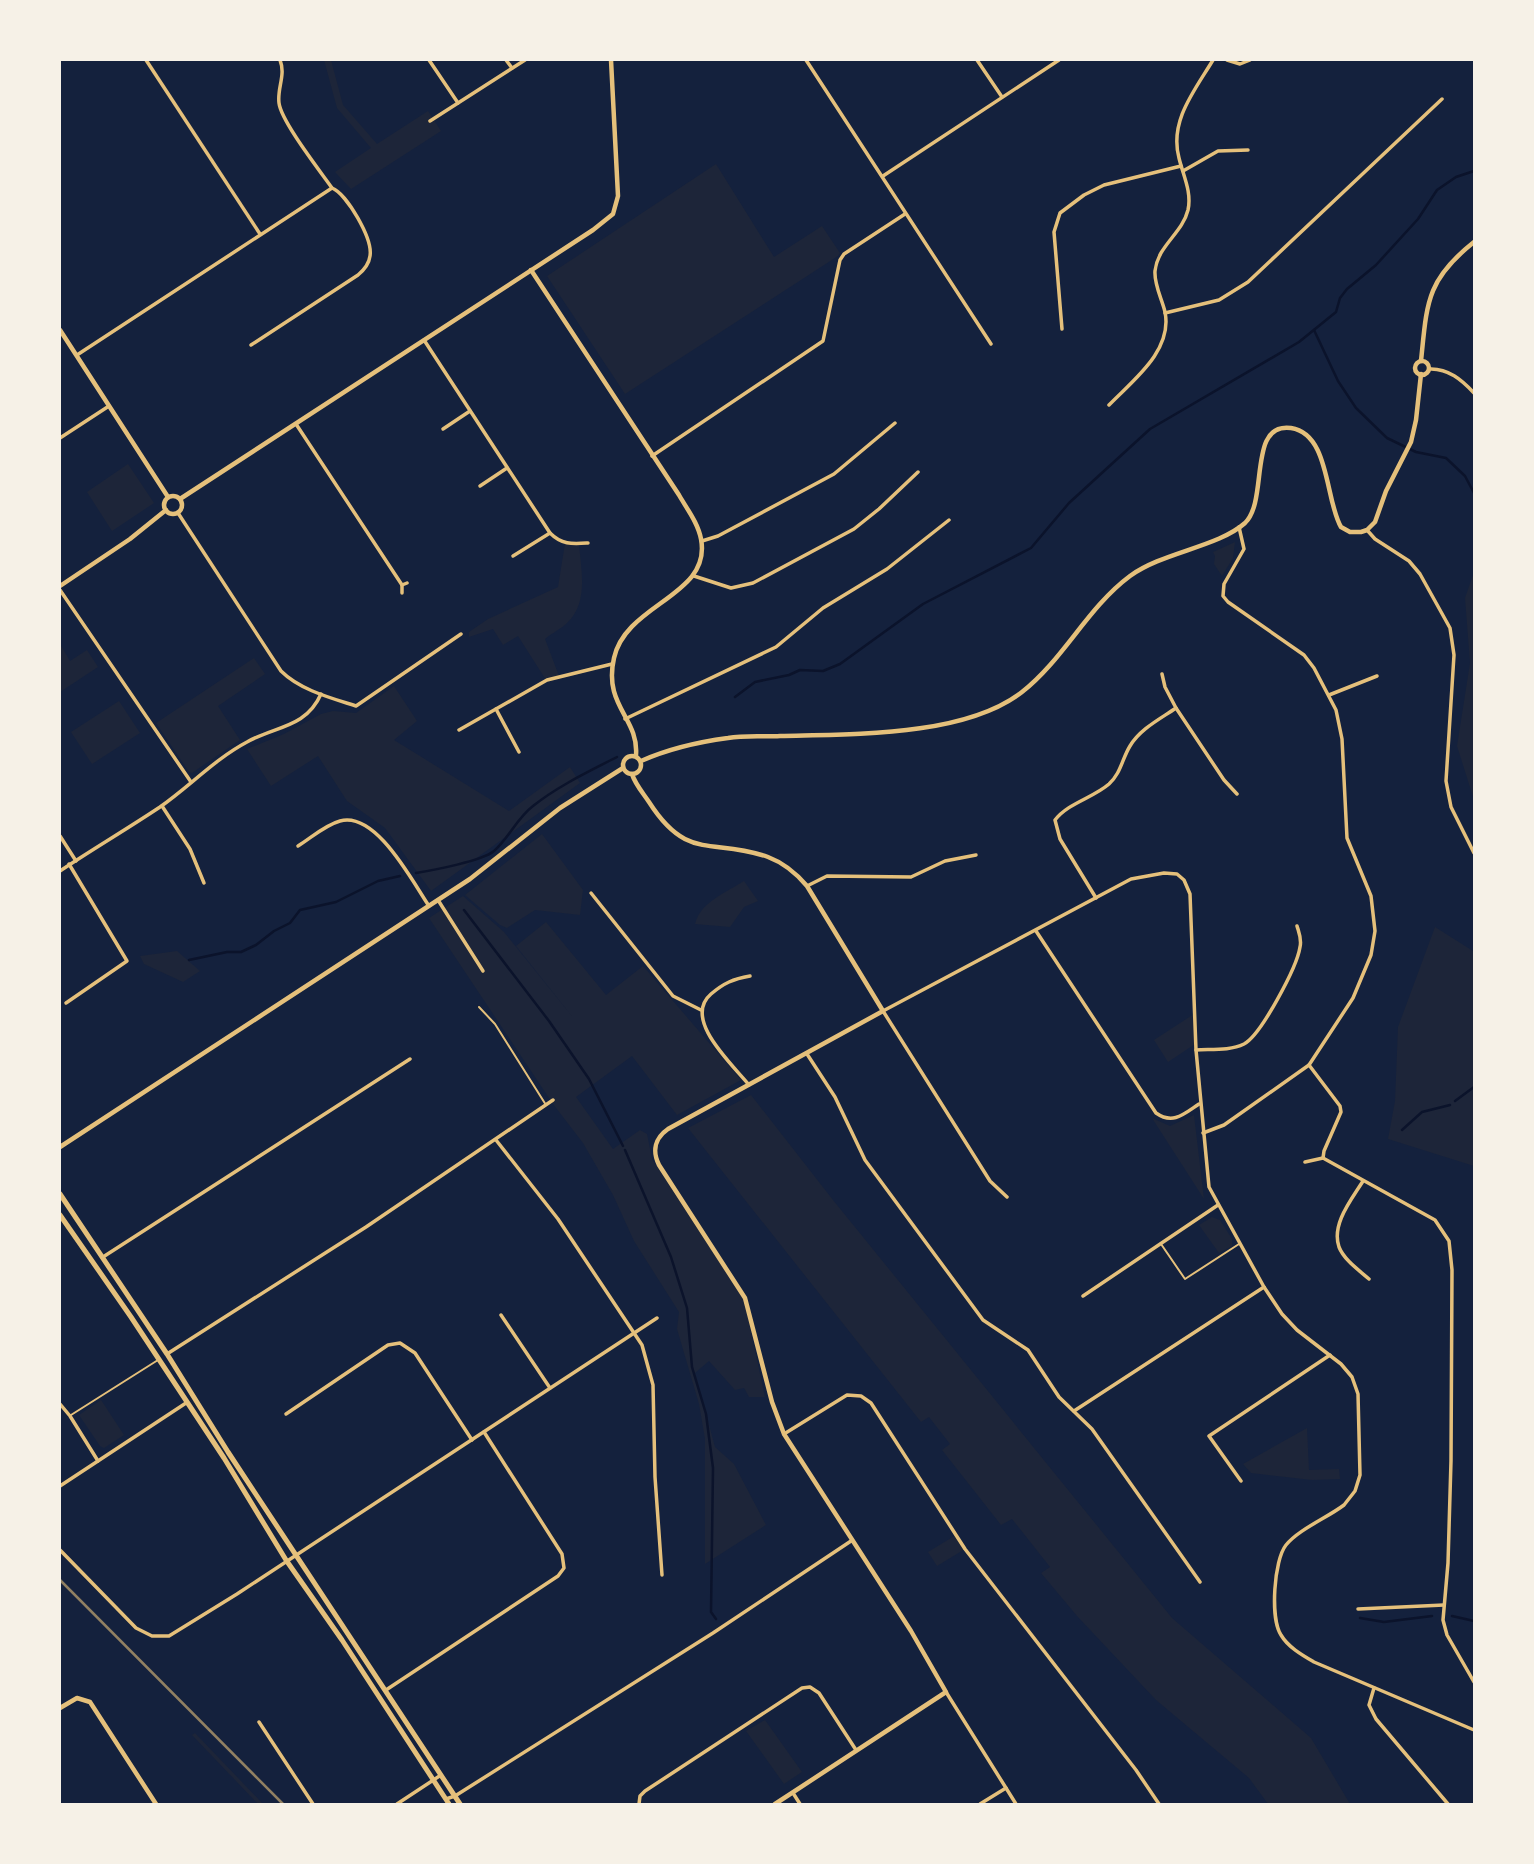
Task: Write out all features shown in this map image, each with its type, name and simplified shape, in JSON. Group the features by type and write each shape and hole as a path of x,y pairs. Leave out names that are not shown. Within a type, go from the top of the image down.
{"main road":[{"path":"60,1194 460,1804"},
{"path":"60,1215 159,1359 286,1560 448,1802"},
{"path":"92,1264 101,1258"},
{"path":"159,1359 167,1354"}],"street":[{"path":"146,60 260,234"},
{"path":"251,345 358,275 366,266 370,247 365,230 340,192 331,188 281,110 279,99 283,72 280,60"},
{"path":"429,60 458,103"},
{"path":"506,60 512,68"},
{"path":"430,121 525,60"},
{"path":"180,499 531,271 613,214 618,197 611,60"},
{"path":"807,60 991,344"},
{"path":"977,60 1002,97"},
{"path":"883,176 1059,60"},
{"path":"1109,405 1157,352 1165,331 1166,313 1155,270 1161,251 1183,223 1189,195 1176,140 1180,119 1213,60"},
{"path":"1227,60 1240,64 1250,60"},
{"path":"1166,313 1219,300 1248,282 1442,99"},
{"path":"1062,328 1054,232 1060,213 1084,195 1104,185 1182,168 1218,151 1248,150"},
{"path":"76,355 331,188"},
{"path":"652,456 823,341 840,260 844,254 905,214"},
{"path":"1421,374 1415,368 1421,361 1428,302 1434,286 1453,260 1475,242"},
{"path":"531,271 679,495 702,541 694,576 631,625 623,635 612,664 613,693 634,734 636,755 641,761"},
{"path":"60,330 168,497"},
{"path":"424,340 550,533 570,545 588,543"},
{"path":"1421,361 1427,363 1429,369"},
{"path":"1421,374 1429,369"},
{"path":"1429,369 1451,373 1475,393"},
{"path":"641,761 673,749 727,738 865,734 944,723 988,711 1014,697 1036,679 1098,605 1133,574 1151,563 1221,537 1249,518 1256,505 1265,442 1271,434 1286,428 1300,431 1311,440 1325,469 1334,512 1341,527 1356,533 1367,530 1375,522 1386,491 1411,442 1421,374"},
{"path":"60,438 109,406"},
{"path":"443,429 470,411"},
{"path":"702,541 718,536 834,474 895,423"},
{"path":"296,424 405,584 402,593"},
{"path":"480,486 508,468"},
{"path":"694,576 731,588 753,583 854,529 918,472"},
{"path":"176,496 180,499 182,508 177,513 166,510 164,502 168,497 176,496"},
{"path":"166,510 60,588 191,782"},
{"path":"177,513 281,671 321,694 356,706 461,634"},
{"path":"625,719 776,647 823,608 887,569 949,520"},
{"path":"1203,1133 1224,1125 1309,1065 1353,998 1371,955 1375,931 1371,896 1347,838 1340,726 1329,695 1304,655 1223,596 1224,584 1244,550 1239,527"},
{"path":"1367,530 1375,539 1415,567 1450,628 1454,655 1446,781 1451,807 1475,853"},
{"path":"513,556 550,533"},
{"path":"459,730 547,680 612,664"},
{"path":"1162,674 1165,687 1176,708 1224,780 1237,794"},
{"path":"1329,695 1377,676"},
{"path":"60,871 162,806 246,742 290,725 310,713 321,694"},
{"path":"1096,898 1060,839 1055,820 1061,812 1108,785 1119,772 1129,747 1136,738 1176,708"},
{"path":"496,709 519,752"},
{"path":"60,1147 487,867 560,808 623,768 628,757 636,755"},
{"path":"632,774 638,770 641,761"},
{"path":"623,768 632,774 666,826 684,839 714,848 768,857 785,865 807,886 990,1181 1007,1197"},
{"path":"162,806 190,849 204,883"},
{"path":"298,846 342,820 361,822 378,835 396,856 429,906"},
{"path":"60,836 76,861"},
{"path":"807,886 827,876 911,877 945,861 976,855"},
{"path":"66,1003 127,961 69,864"},
{"path":"1016,1804 911,1631 783,1434 745,1298 657,1161 656,1144 662,1133 668,1129 883,1011 1131,879 1164,873 1181,876 1189,894 1196,1051 1207,1180 1264,1287 1289,1323 1348,1370 1358,1394 1359,1482 1344,1505 1294,1538 1284,1548 1276,1581 1276,1620 1282,1637 1303,1656 1475,1730"},
{"path":"591,893 673,996 701,1010"},
{"path":"438,900 483,971"},
{"path":"1196,1051 1233,1048 1257,1033 1298,956 1301,938 1297,926"},
{"path":"1036,931 1156,1113 1174,1119 1200,1104"},
{"path":"749,1085 703,1027 701,1010 706,999 721,986 733,979 750,976"},
{"path":"807,1054 835,1097 865,1160 983,1320 1028,1350 1059,1397 1092,1429 1200,1582"},
{"path":"101,1258 410,1059"},
{"path":"1309,1065 1340,1106 1341,1112 1323,1158"},
{"path":"167,1354 553,1100"},
{"path":"496,1140 558,1219 642,1345 653,1385 662,1574"},
{"path":"1305,1162 1323,1158 1435,1220 1449,1241 1452,1270 1451,1461 1444,1628 1475,1682"},
{"path":"1363,1181 1342,1216 1338,1239 1344,1255 1369,1279"},
{"path":"1083,1296 1218,1205"},
{"path":"1074,1411 1264,1287"},
{"path":"501,1315 550,1388"},
{"path":"60,1550 136,1628 147,1635 163,1637 174,1633 657,1318"},
{"path":"286,1414 388,1345 400,1343 415,1353 472,1440"},
{"path":"1241,1480 1209,1436 1330,1355"},
{"path":"783,1434 847,1395 861,1396 871,1403 964,1549 1136,1770 1158,1804"},
{"path":"60,1486 187,1402"},
{"path":"60,1404 98,1461"},
{"path":"384,1691 558,1576 564,1568 562,1554 484,1432"},
{"path":"448,1802 713,1633 851,1541"},
{"path":"1358,1609 1444,1605"},
{"path":"639,1804 640,1796 645,1791 803,1688 810,1687 819,1693 857,1752"},
{"path":"1374,1688 1369,1705 1376,1719 1448,1804"},
{"path":"775,1804 946,1692"},
{"path":"60,1708 77,1698 86,1699 156,1804"},
{"path":"259,1722 313,1804"},
{"path":"397,1804 441,1775"},
{"path":"980,1804 1006,1788"},
{"path":"793,1793 800,1804"}],"lane":[{"path":"479,1007 495,1024 547,1105"},
{"path":"1161,1243 1185,1279 1240,1244"},
{"path":"69,1416 159,1359"}],"shaded area":[{"path":"324,60 331,60 343,105 377,144 428,111 441,131 351,189 335,172 371,148 337,108"},
{"path":"716,164 774,257 822,226 840,253 625,394 547,276"},
{"path":"128,464 154,503 112,531 87,492"},
{"path":"1235,542 1233,558 1222,576 1214,564 1213,552"},
{"path":"565,543 579,544 581,596 574,615 545,639 559,676 546,680 518,636 503,645 493,629 469,637 469,632 488,619 558,587"},
{"path":"1474,572 1474,800 1457,746 1470,663 1465,598"},
{"path":"60,644 70,661 87,650 98,667 60,692"},
{"path":"254,658 265,674 218,706 240,740 192,773 189,772 156,723"},
{"path":"394,686 417,721 394,740 509,811 570,767 580,783 431,891 385,828 347,801 318,756 271,786 247,749 284,734 321,714 333,711 356,713"},
{"path":"119,701 140,733 92,764 71,732"},
{"path":"542,834 583,890 580,915 535,910 507,928 465,895"},
{"path":"744,881 758,901 744,907 730,927 695,924 708,904"},
{"path":"463,896 504,932 575,1020 516,946 546,922 606,995 643,966 741,1080 677,1115 632,1056 576,1097 613,1149 640,1130 647,1134 652,1159 744,1299 765,1397 749,1397 744,1388 735,1390 709,1361 695,1373 715,1447 734,1464 766,1525 705,1564 705,1439 699,1404 677,1329 679,1312 634,1241 613,1195 583,1143 553,1104 429,918"},
{"path":"1435,927 1473,951 1474,948 1474,1166 1388,1139 1395,1101 1398,1027"},
{"path":"177,951 200,971 183,982 144,964 140,956"},
{"path":"1194,1014 1195,1044 1168,1062 1154,1040"},
{"path":"751,1095 1172,1618 1311,1738 1350,1804 1268,1804 1249,1778 1156,1700 1077,1616 1041,1573 1050,1567 1012,1519 1001,1525 942,1450 950,1444 929,1417 921,1422 688,1128"},
{"path":"1194,1115 1204,1199 1152,1118 1170,1126"},
{"path":"1212,1217 1220,1220 1232,1239 1232,1246 1219,1253 1199,1225"},
{"path":"101,1400 124,1435 104,1448 79,1415"},
{"path":"1307,1428 1309,1470 1339,1469 1340,1479 1312,1480 1251,1473 1243,1464"},
{"path":"956,1535 965,1549 937,1566 928,1552"},
{"path":"765,1720 802,1772 784,1784 746,1731"},
{"path":"195,1733 263,1804 258,1804 192,1735"}],"waterway":[{"path":"735,697 755,682 800,670 823,671 840,664 923,604 1031,548 1069,503 1150,429 1299,342 1336,312 1340,298 1347,289 1376,265 1418,219 1437,190 1456,177 1474,171"},
{"path":"1314,330 1338,381 1356,408 1387,438 1416,452 1446,458 1465,476 1474,493"},
{"path":"416,873 457,865 488,855 533,806 563,786 617,757"},
{"path":"189,960 227,952 241,952 290,923 300,910 336,902 378,881 400,876"},
{"path":"464,910 549,1021 589,1079 623,1146"},
{"path":"1455,1101 1474,1087"},
{"path":"1402,1130 1422,1112 1450,1105"},
{"path":"625,1150 671,1257 687,1308 692,1367 706,1414 713,1468 711,1612 716,1619"},
{"path":"1360,1618 1384,1622 1432,1616"},
{"path":"1452,1616 1474,1621"}],"railway":[{"path":"60,1580 283,1804"}]}
